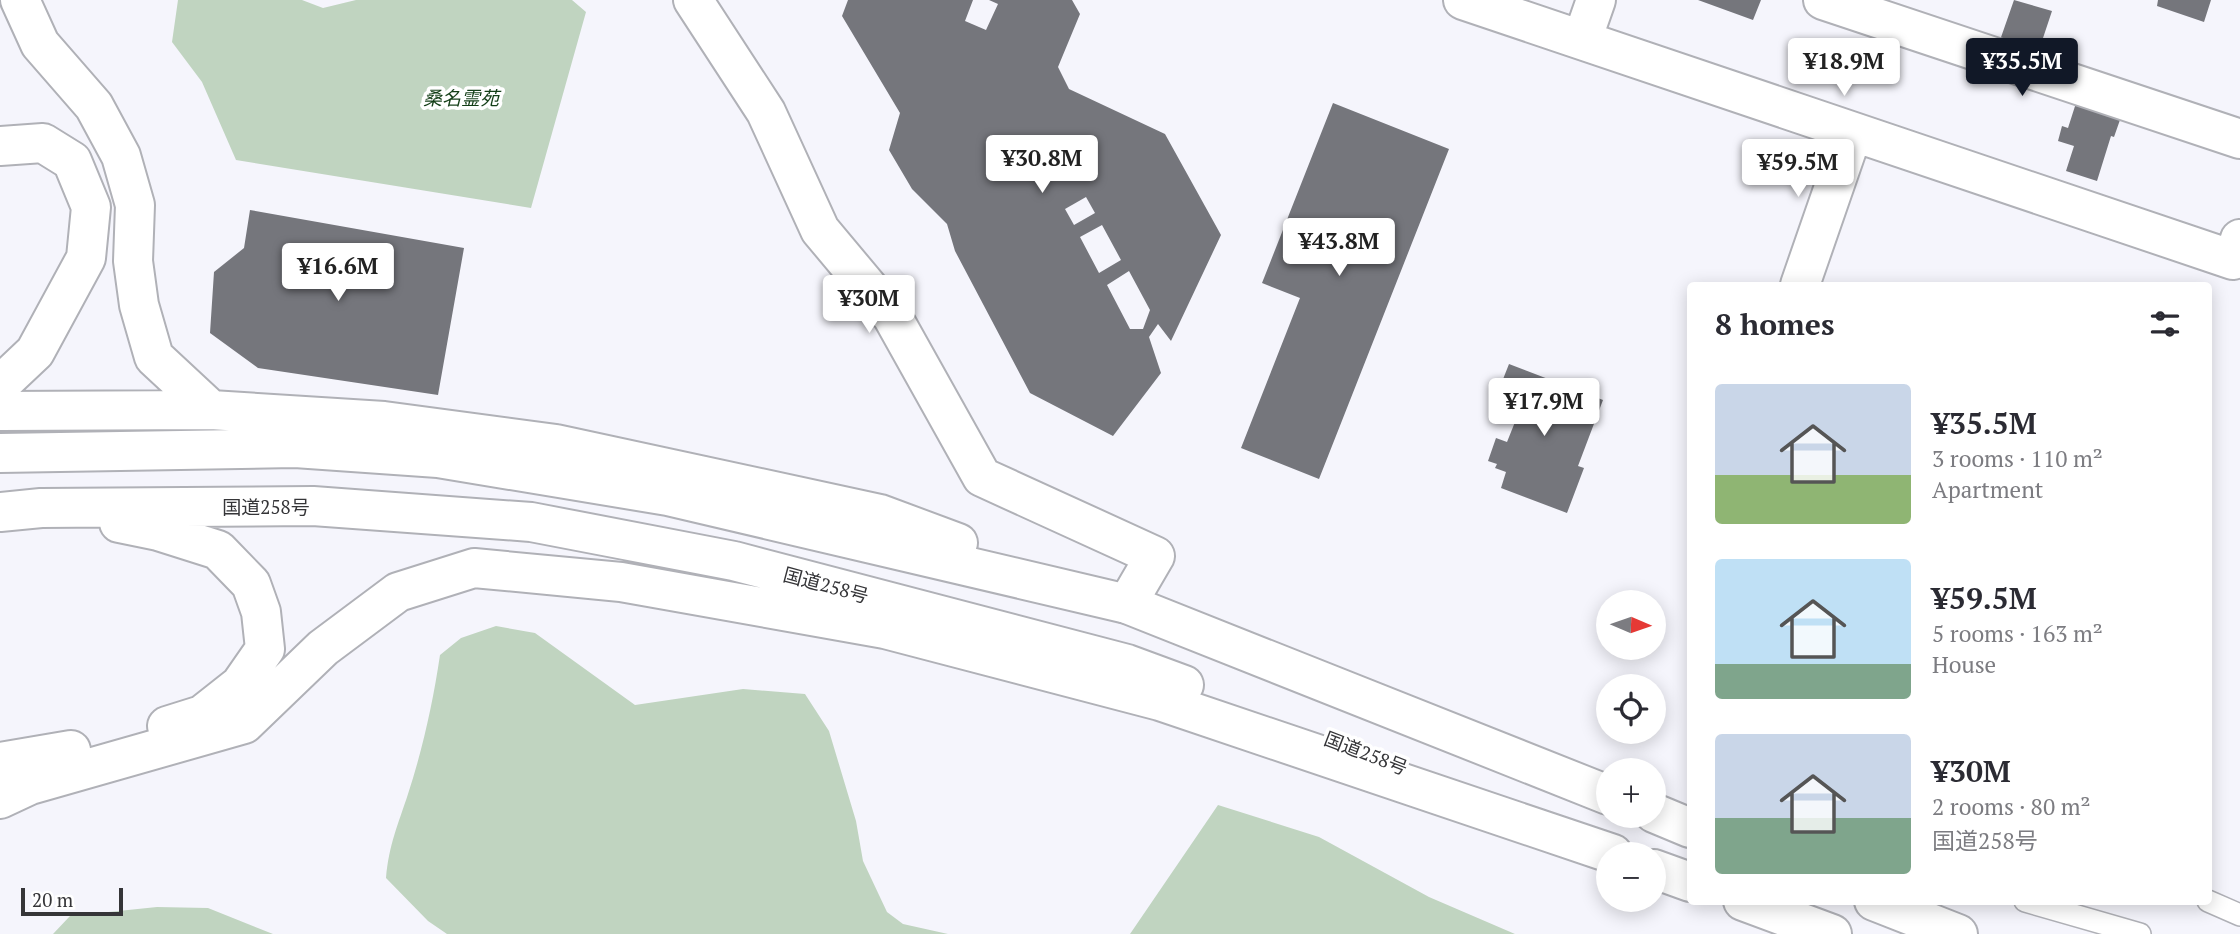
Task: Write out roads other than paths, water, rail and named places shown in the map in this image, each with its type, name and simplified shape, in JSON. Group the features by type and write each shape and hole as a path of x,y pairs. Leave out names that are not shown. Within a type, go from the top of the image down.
{"main road":[{"path":"20,0 40,44 94,106 121,156 135,205 133,261 139,305 154,357 211,410"},
{"path":"693,0 766,113 820,230 892,316 982,477 1155,556 1127,604"},
{"path":"1463,0 1853,132 2238,254"},
{"path":"1582,40 1596,0"},
{"path":"1823,0 2240,139"},
{"path":"1801,282 1853,132"},
{"path":"0,146 43,143 72,161 91,206 86,258 35,352 0,385"},
{"path":"0,411 211,410 384,421 556,444 880,514 1127,604 1596,790"},
{"path":"0,453 295,448 438,458 668,496 1127,604"},
{"name":"国道258号","path":"0,512 41,508 313,506 531,522 734,561 1127,664 1392,762 1596,847"},
{"path":"0,762 35,758 134,736 202,715 240,685 265,649 261,612 251,584 218,550 158,531 41,508"},
{"path":"10,792 244,724 323,648 398,592 474,568 621,582 885,629 1160,701 1596,848"},
{"path":"1666,817 1687,827"},
{"path":"1666,873 1687,881"},
{"path":"1754,905 1832,934"},
{"path":"1884,905 1958,934"}],"lane":[{"path":"1666,814 1687,818"},
{"path":"2212,903 2240,915"},
{"path":"2039,905 2140,934"}],"park label":[{"name":"桑名霊苑","path":"461,98"}]}
